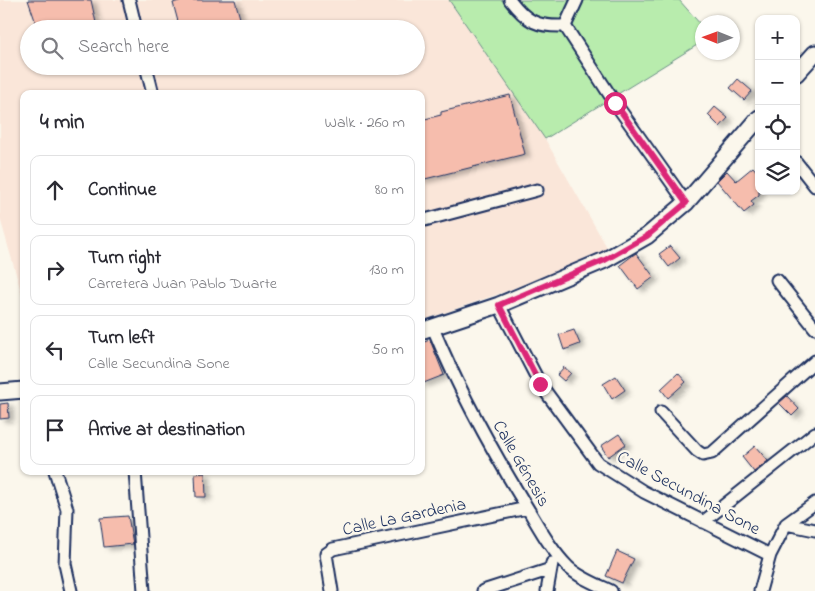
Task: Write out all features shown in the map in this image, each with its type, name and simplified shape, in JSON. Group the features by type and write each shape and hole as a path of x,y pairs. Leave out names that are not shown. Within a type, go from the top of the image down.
{"main road":[{"path":"800,70 815,53"},
{"path":"427,330 499,305 605,260 647,236 686,203 755,123"},
{"path":"0,392 20,390"}],"street":[{"path":"129,0 134,20"},
{"path":"510,0 522,15 542,27 565,26"},
{"path":"565,26 577,0"},
{"path":"565,26 615,103 686,203"},
{"path":"148,75 152,90"},
{"path":"800,167 815,186"},
{"path":"425,220 537,190"},
{"path":"777,280 815,328"},
{"name":"Calle Secundina Sone","path":"499,305 540,384 598,463 644,492 770,555"},
{"name":"Calle Génesis","path":"427,330 448,364 484,434 554,552 569,568 586,580 610,591"},
{"path":"661,412 697,451 703,455 712,453 815,361"},
{"path":"703,522 815,433"},
{"path":"56,475 67,509 65,564 71,591"},
{"path":"134,475 144,591"},
{"path":"760,591 770,555 786,524 815,503"},
{"name":"Calle La Gardenia","path":"332,591 326,554 333,549 527,508"},
{"path":"786,524 815,530"},
{"path":"547,591 554,552"},
{"path":"483,591 551,569"}],"shaded area":[{"path":"0,0 449,0 545,139 608,249 507,291 425,320 425,90 20,90 20,288 0,218"}],"green space":[{"path":"449,0 679,0 695,18 695,46 545,139"}],"building":[{"path":"28,0 91,0 95,20 35,20"},
{"path":"182,0 235,0 241,20 178,20 173,3"},
{"path":"738,79 752,91 744,100 730,88"},
{"path":"510,95 525,154 425,179 425,119 441,115 441,112"},
{"path":"715,107 728,118 720,127 708,115"},
{"path":"753,167 755,169 755,195 759,195 751,201 754,205 744,213 717,181 727,171 736,181"},
{"path":"670,246 680,258 669,267 659,254"},
{"path":"636,253 654,277 638,289 620,265"},
{"path":"574,330 580,344 564,350 559,335"},
{"path":"430,340 444,375 425,382 425,342"},
{"path":"564,367 571,373 564,381 557,375"},
{"path":"678,373 686,382 668,398 661,389"},
{"path":"616,376 625,390 612,399 603,384"},
{"path":"787,396 799,409 792,416 779,403"},
{"path":"8,403 9,418 0,419 0,404"},
{"path":"619,434 626,444 608,457 601,446"},
{"path":"755,446 768,461 754,472 742,457"},
{"path":"195,475 205,475 206,497 196,497"},
{"path":"128,516 133,544 104,547 100,518"},
{"path":"617,551 634,559 622,583 606,576"}],"route":[{"path":"540,384 499,305 605,260 647,236 686,203 615,103"}]}
